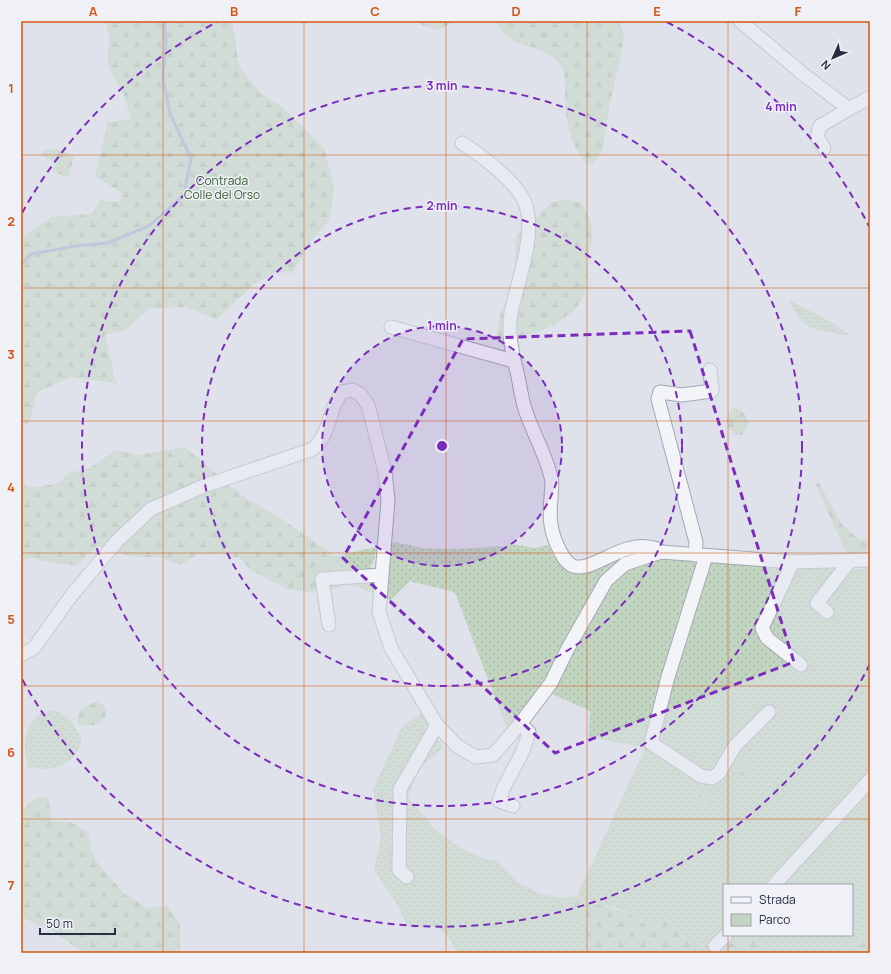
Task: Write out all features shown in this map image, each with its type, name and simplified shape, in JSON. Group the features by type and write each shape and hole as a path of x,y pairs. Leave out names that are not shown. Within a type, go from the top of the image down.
{"street":[{"path":"740,21 803,74 849,109"},
{"path":"824,148 817,137 820,126 870,97"},
{"path":"462,143 487,160 504,176 525,201 528,213 527,246 511,314 510,339 514,361 520,379 524,405 546,458 552,479 550,525 565,560 577,567 588,566 624,549 643,546 658,549 661,552"},
{"path":"391,327 514,361"},
{"path":"710,370 712,391 682,395 660,392 658,399 700,556 651,743 700,776 712,778 719,773 735,746 769,712"},
{"path":"21,655 34,648 71,596 117,541 152,509 204,486 314,449 323,440 330,423 335,400 342,392 352,390 360,394 368,405 386,472 388,500 379,612 391,648 437,725 457,746 476,757 493,755 520,724 551,684 567,650 606,581 625,564 661,552 793,562 870,560"},
{"path":"827,612 816,603 850,561"},
{"path":"793,562 762,628 767,638 801,665"},
{"path":"329,624 322,579 381,575"},
{"path":"513,806 499,801 503,789 523,751 529,732 520,724"},
{"path":"407,877 399,870 400,789 437,725"},
{"path":"775,884 870,780"},
{"path":"716,946 725,936"}],"highlighted area":[{"path":"690,331 794,662 555,753 343,558 463,339"}],"green space":[{"name":"Contrada Colle del Orso","path":"106,21 232,21 239,66 259,92 281,106 324,148 334,189 329,221 311,241 292,273 276,272 254,284 216,320 186,307 150,308 125,330 105,335 116,383 71,377 36,393 30,422 21,426 21,238 52,217 91,214 101,200 119,202 123,194 95,176 108,122 131,119 124,96 108,66 109,36"},
{"path":"417,21 457,21 437,30 422,25"},
{"path":"497,21 618,21 624,34 622,49 607,118 603,149 593,165 586,163 576,148 570,132 565,98 565,76 559,62 545,53 512,39 502,31"},
{"path":"46,149 62,150 74,156 69,176 66,177 52,171 55,165 54,162 43,156 42,152"},
{"path":"567,200 582,203 592,230 592,240 587,260 586,287 583,297 569,315 559,322 535,333 511,340 500,341 497,337 500,314 511,290 515,270 516,237 523,226 535,218 552,202"},
{"path":"789,300 833,323 851,336 821,331 806,325 794,311"},
{"path":"734,408 743,412 749,425 742,435 736,435 730,429 727,422 728,415"},
{"path":"185,447 241,495 282,519 335,556 314,593 288,589 250,570 240,558 218,554 197,555 179,565 160,557 133,557 98,546 77,565 56,564 31,558 21,561 21,482 29,488 59,483 69,473 90,468 116,450 137,455"},
{"path":"815,483 819,483 841,523 857,538 870,541 870,556 848,557"},
{"path":"395,542 422,548 456,549 517,545 534,548 549,545 552,554 572,574 595,570 622,554 642,552 663,559 685,561 778,567 834,566 853,570 870,568 870,931 842,953 774,953 757,936 853,936 853,884 723,884 723,936 738,936 720,953 692,953 692,947 645,924 635,916 615,907 600,905 577,896 645,748 589,737 590,711 539,688 507,729 455,593 410,581 390,601 383,598 388,544"},
{"path":"377,547 373,563 366,574 323,577 335,556"},
{"path":"373,580 374,594 351,584 326,590 336,582"},
{"path":"97,702 103,705 107,711 103,720 100,723 92,725 78,725 78,716 82,709"},
{"path":"52,710 64,715 74,725 81,739 79,750 66,763 55,768 44,769 28,767 25,750 27,732 36,718 43,713"},
{"path":"422,713 443,748 418,769 408,798 435,829 460,848 480,857 496,861 517,882 541,894 563,898 568,910 569,921 581,920 586,925 591,953 457,953 450,940 440,929 424,926 412,929 407,925 397,904 374,870 381,837 373,789 402,727"},
{"path":"742,757 748,760 751,766 748,772 742,775 736,772 733,766 736,760"},
{"path":"704,791 716,796 715,800 704,805 697,804 697,798"},
{"path":"38,797 48,798 52,821 71,822 88,832 91,849 98,864 126,895 148,908 168,906 180,925 180,953 84,953 53,931 21,917 21,811"},
{"path":"577,896 594,903 628,913 645,924 669,917 692,947 692,953 591,953 586,925 581,920 568,921 568,910 563,898"},
{"path":"870,931 870,953 843,953"},
{"path":"738,936 757,936 774,953 720,953"}],"waterway":[{"path":"21,265 31,254 76,246 108,243 149,226 184,195 191,158 170,114 163,78 166,41 164,21"}]}
